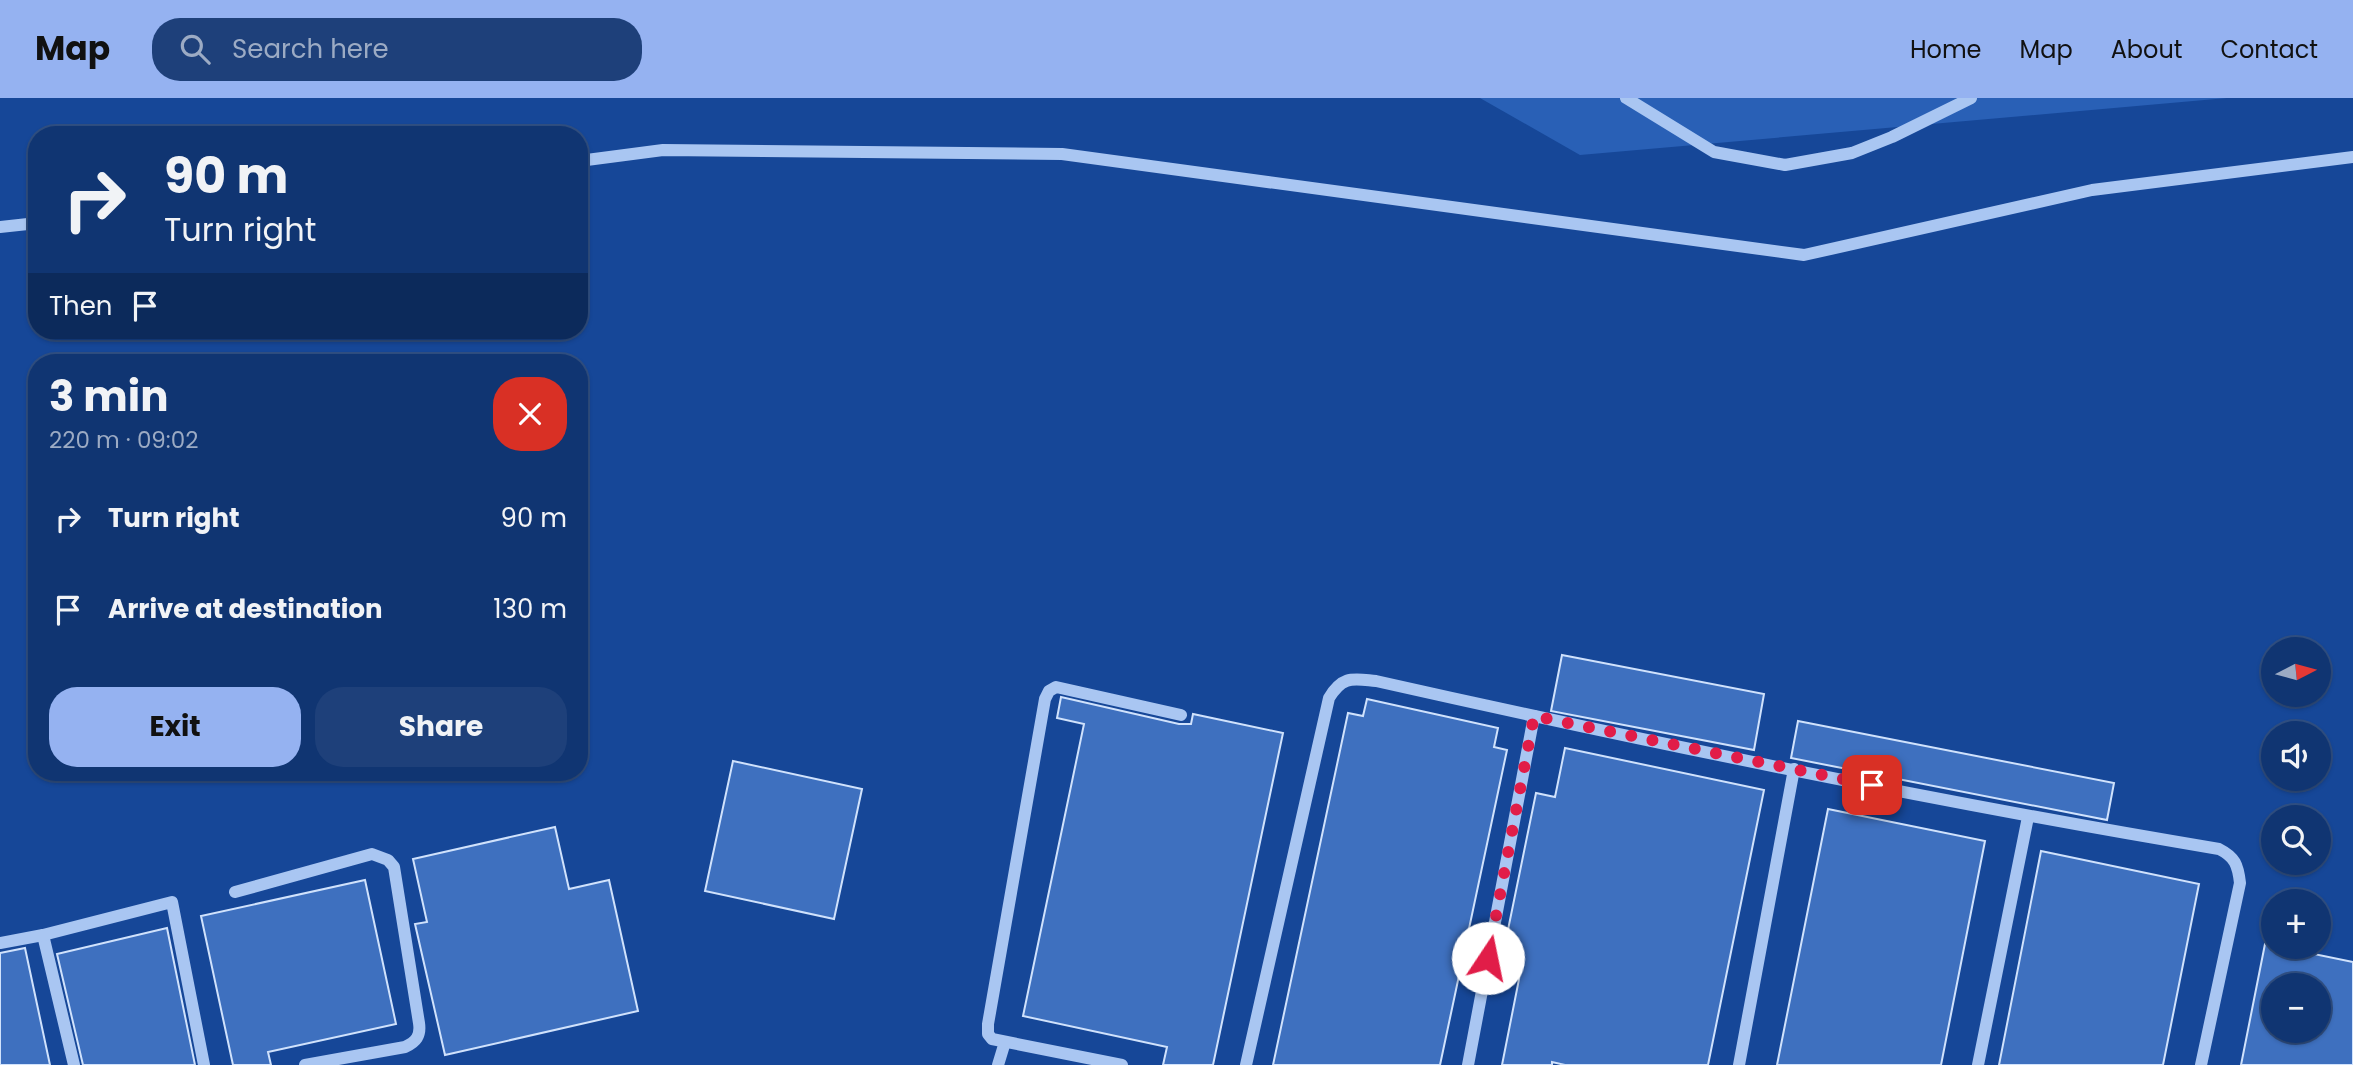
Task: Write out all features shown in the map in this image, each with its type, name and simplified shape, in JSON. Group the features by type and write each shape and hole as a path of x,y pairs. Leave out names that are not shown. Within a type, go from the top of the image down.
{"street":[{"path":"1626,98 1714,152 1785,165 1852,153 1971,98"},
{"path":"588,160 663,150 1062,155 1804,255 2092,190 2353,157"},
{"path":"0,227 28,224"},
{"path":"1246,1065 1329,698 1337,684 1346,680 1377,681 1534,716 2028,817 2219,849 2231,855 2238,866 2240,883 2201,1065"},
{"path":"1122,1065 991,1039 988,1024 1045,699 1049,691 1056,687 1181,715"},
{"path":"1468,1065 1534,716"},
{"path":"1739,1065 1794,769"},
{"path":"1978,1065 2028,817"},
{"path":"235,892 372,855 385,858 392,863 396,871 420,1031 414,1043 370,1058 305,1065"},
{"path":"0,943 43,935 172,902 204,1065"},
{"path":"43,935 74,1065"},
{"path":"998,1065 1004,1042"}],"shaded area":[{"path":"1480,98 2227,98 1580,155"}],"building":[{"path":"1562,655 1764,694 1754,750 1551,711"},
{"path":"1061,697 1179,724 1191,724 1193,714 1283,733 1213,1065 1163,1065 1167,1047 1023,1016 1084,724 1057,718"},
{"path":"1367,699 1498,728 1494,747 1507,750 1440,1065 1273,1065 1348,713 1363,716"},
{"path":"1798,721 2114,783 2107,820 1791,758"},
{"path":"1565,748 1764,790 1708,1065 1565,1065 1552,1062 1552,1065 1502,1065 1522,964 1502,959 1536,793 1555,797"},
{"path":"733,761 862,789 834,919 705,891"},
{"path":"1828,809 1985,841 1941,1065 1777,1065"},
{"path":"555,827 569,889 609,880 638,1011 445,1055 415,924 427,922 413,859"},
{"path":"2041,851 2199,884 2163,1065 1999,1065"},
{"path":"365,880 396,1024 268,1052 271,1065 233,1065 201,916"},
{"path":"167,928 195,1065 83,1065 57,954"},
{"path":"25,948 50,1065 0,1065 0,953"},
{"path":"2331,958 2353,962 2353,1065 2241,1065 2262,959"}],"route":[{"path":"1488,958 1534,716 1872,785"}]}
